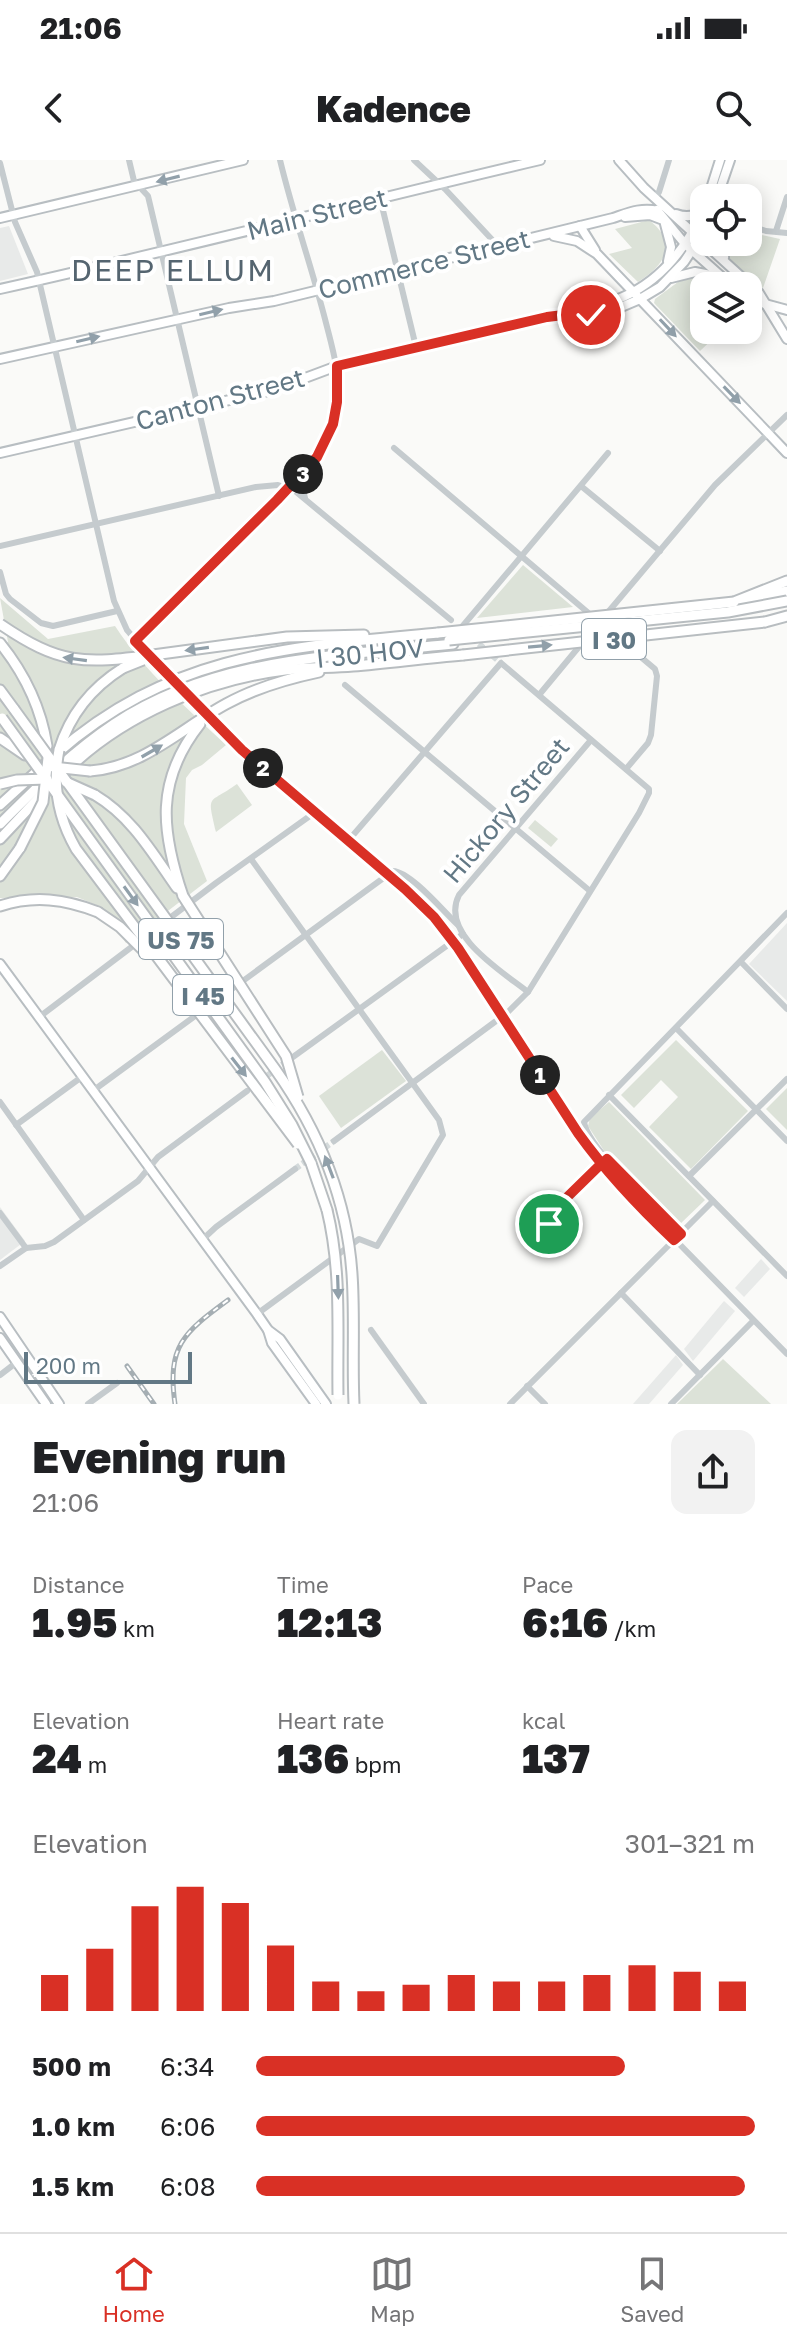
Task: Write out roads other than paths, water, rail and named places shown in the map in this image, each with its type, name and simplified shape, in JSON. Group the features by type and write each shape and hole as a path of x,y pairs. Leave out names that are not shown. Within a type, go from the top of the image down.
{"highway":[{"path":"734,602 787,581"},
{"name":"I 30","path":"0,805 101,718 188,674 251,655 734,602 787,591"},
{"name":"I 30 HOV","path":"0,816 43,774 94,732 148,699 233,667 278,659 728,612 787,603"},
{"name":"I 30","path":"0,839 76,761 116,732 171,702 229,681 297,669 712,630 787,618"},
{"path":"0,624 39,649 68,658 98,661 307,635 407,636"},
{"name":"I 30 HOV","path":"0,824 64,762 101,733 152,702 190,685 274,663 451,642"},
{"path":"0,643 34,696 43,721 47,746 43,802 20,848 0,876"},
{"path":"153,655 111,676 85,699 75,713 59,750 55,783 62,821 76,849 311,1163"},
{"path":"0,738 49,766 90,771 117,767 146,756 208,715 260,688 285,679 353,666"},
{"name":"US 75","path":"0,690 275,1069 303,1113"},
{"path":"167,865 169,784 182,751 208,715"},
{"name":"I 45","path":"0,716 288,1116 311,1163 327,1210 336,1261 339,1404"},
{"path":"0,784 28,779 77,785 113,806 128,820 167,865 183,896 286,1056 303,1113 330,1169 348,1234 353,1285 354,1404"},
{"path":"0,906 51,899 98,912 131,936 205,1023"}],"main road":[{"path":"0,218 243,160"},
{"name":"Main Street","path":"0,289 439,184 514,163 540,160"},
{"path":"619,160 652,198 664,220 716,272"},
{"path":"712,184 720,160"},
{"path":"722,184 730,160"},
{"path":"652,198 690,228"},
{"name":"Commerce Street","path":"0,359 317,290 643,209 658,211"},
{"path":"671,212 690,216"},
{"name":"Commerce Street","path":"613,218 650,215 664,220"},
{"path":"664,220 671,247 666,266"},
{"path":"580,226 597,254"},
{"path":"542,236 569,238 597,254 787,453"},
{"name":"Canton Street","path":"637,296 689,248"},
{"name":"Canton Street","path":"0,453 288,386 337,366 521,322 580,313 607,313 667,280 689,248"},
{"path":"719,256 759,293 786,332"},
{"path":"724,256 734,271"},
{"path":"667,280 690,273"},
{"path":"762,303 787,310"},
{"path":"0,964 257,1314 268,1330 272,1343 316,1404"},
{"path":"0,1317 59,1404"},
{"path":"268,1330 280,1339 326,1404"},
{"path":"0,1338 46,1404"}],"street":[{"path":"129,160 134,181 148,196 219,496"},
{"path":"135,641 303,474 323,447 333,424 337,402 337,366 280,160"},
{"path":"414,160 498,246"},
{"path":"652,198 659,192 669,160"},
{"path":"0,163 13,215 39,280 117,611 135,641 221,729 417,900 447,932 602,1165 787,1354"},
{"path":"776,231 787,197"},
{"path":"380,198 416,347"},
{"path":"762,228 787,233"},
{"name":"Hickory Street","path":"539,695 717,482 787,415"},
{"path":"394,448 655,669 657,676 651,735 626,769"},
{"path":"461,628 608,453"},
{"path":"303,474 302,490 307,501"},
{"path":"0,546 278,485 289,488 307,501 451,620"},
{"path":"581,486 660,551"},
{"path":"0,572 10,599 49,626 117,611"},
{"path":"348,841 501,663 649,789 639,813 528,992 508,1012"},
{"path":"345,685 590,891"},
{"name":"Hickory Street","path":"528,992 483,956 463,934 454,909 459,895 591,740"},
{"path":"38,1018 314,813"},
{"path":"251,859 443,1129 441,1140 377,1246 359,1239 257,1314"},
{"path":"94,1090 393,871 400,872 458,925"},
{"path":"681,1234 607,1159 584,1127 588,1117 787,913"},
{"path":"293,1057 463,934"},
{"path":"741,962 787,1009"},
{"path":"334,1141 496,1021"},
{"path":"676,1028 787,1141"},
{"path":"16,1125 83,1076"},
{"path":"689,1176 787,1079"},
{"path":"0,1266 26,1248 49,1245 138,1181 158,1157 247,1091"},
{"path":"609,1095 787,1276"},
{"path":"0,1102 84,1220"},
{"path":"571,1246 548,1221 553,1211 607,1159"},
{"path":"202,1240 295,1169"},
{"path":"510,1404 713,1201"},
{"path":"0,1213 26,1248"},
{"path":"621,1293 700,1375"},
{"path":"671,1404 753,1321"},
{"path":"371,1330 424,1404"},
{"path":"0,1375 17,1362"},
{"path":"88,1404 117,1383"},
{"path":"527,1386 545,1404"}],"tunnel":[{"path":"472,638 501,663"},
{"path":"260,1081 290,1059"},
{"path":"295,1169 334,1141"}],"railway":[{"path":"175,1404 176,1354 189,1332 228,1300"},
{"path":"127,1366 154,1404"}],"district":[{"name":"DEEP ELLUM","path":"173,270"}]}
